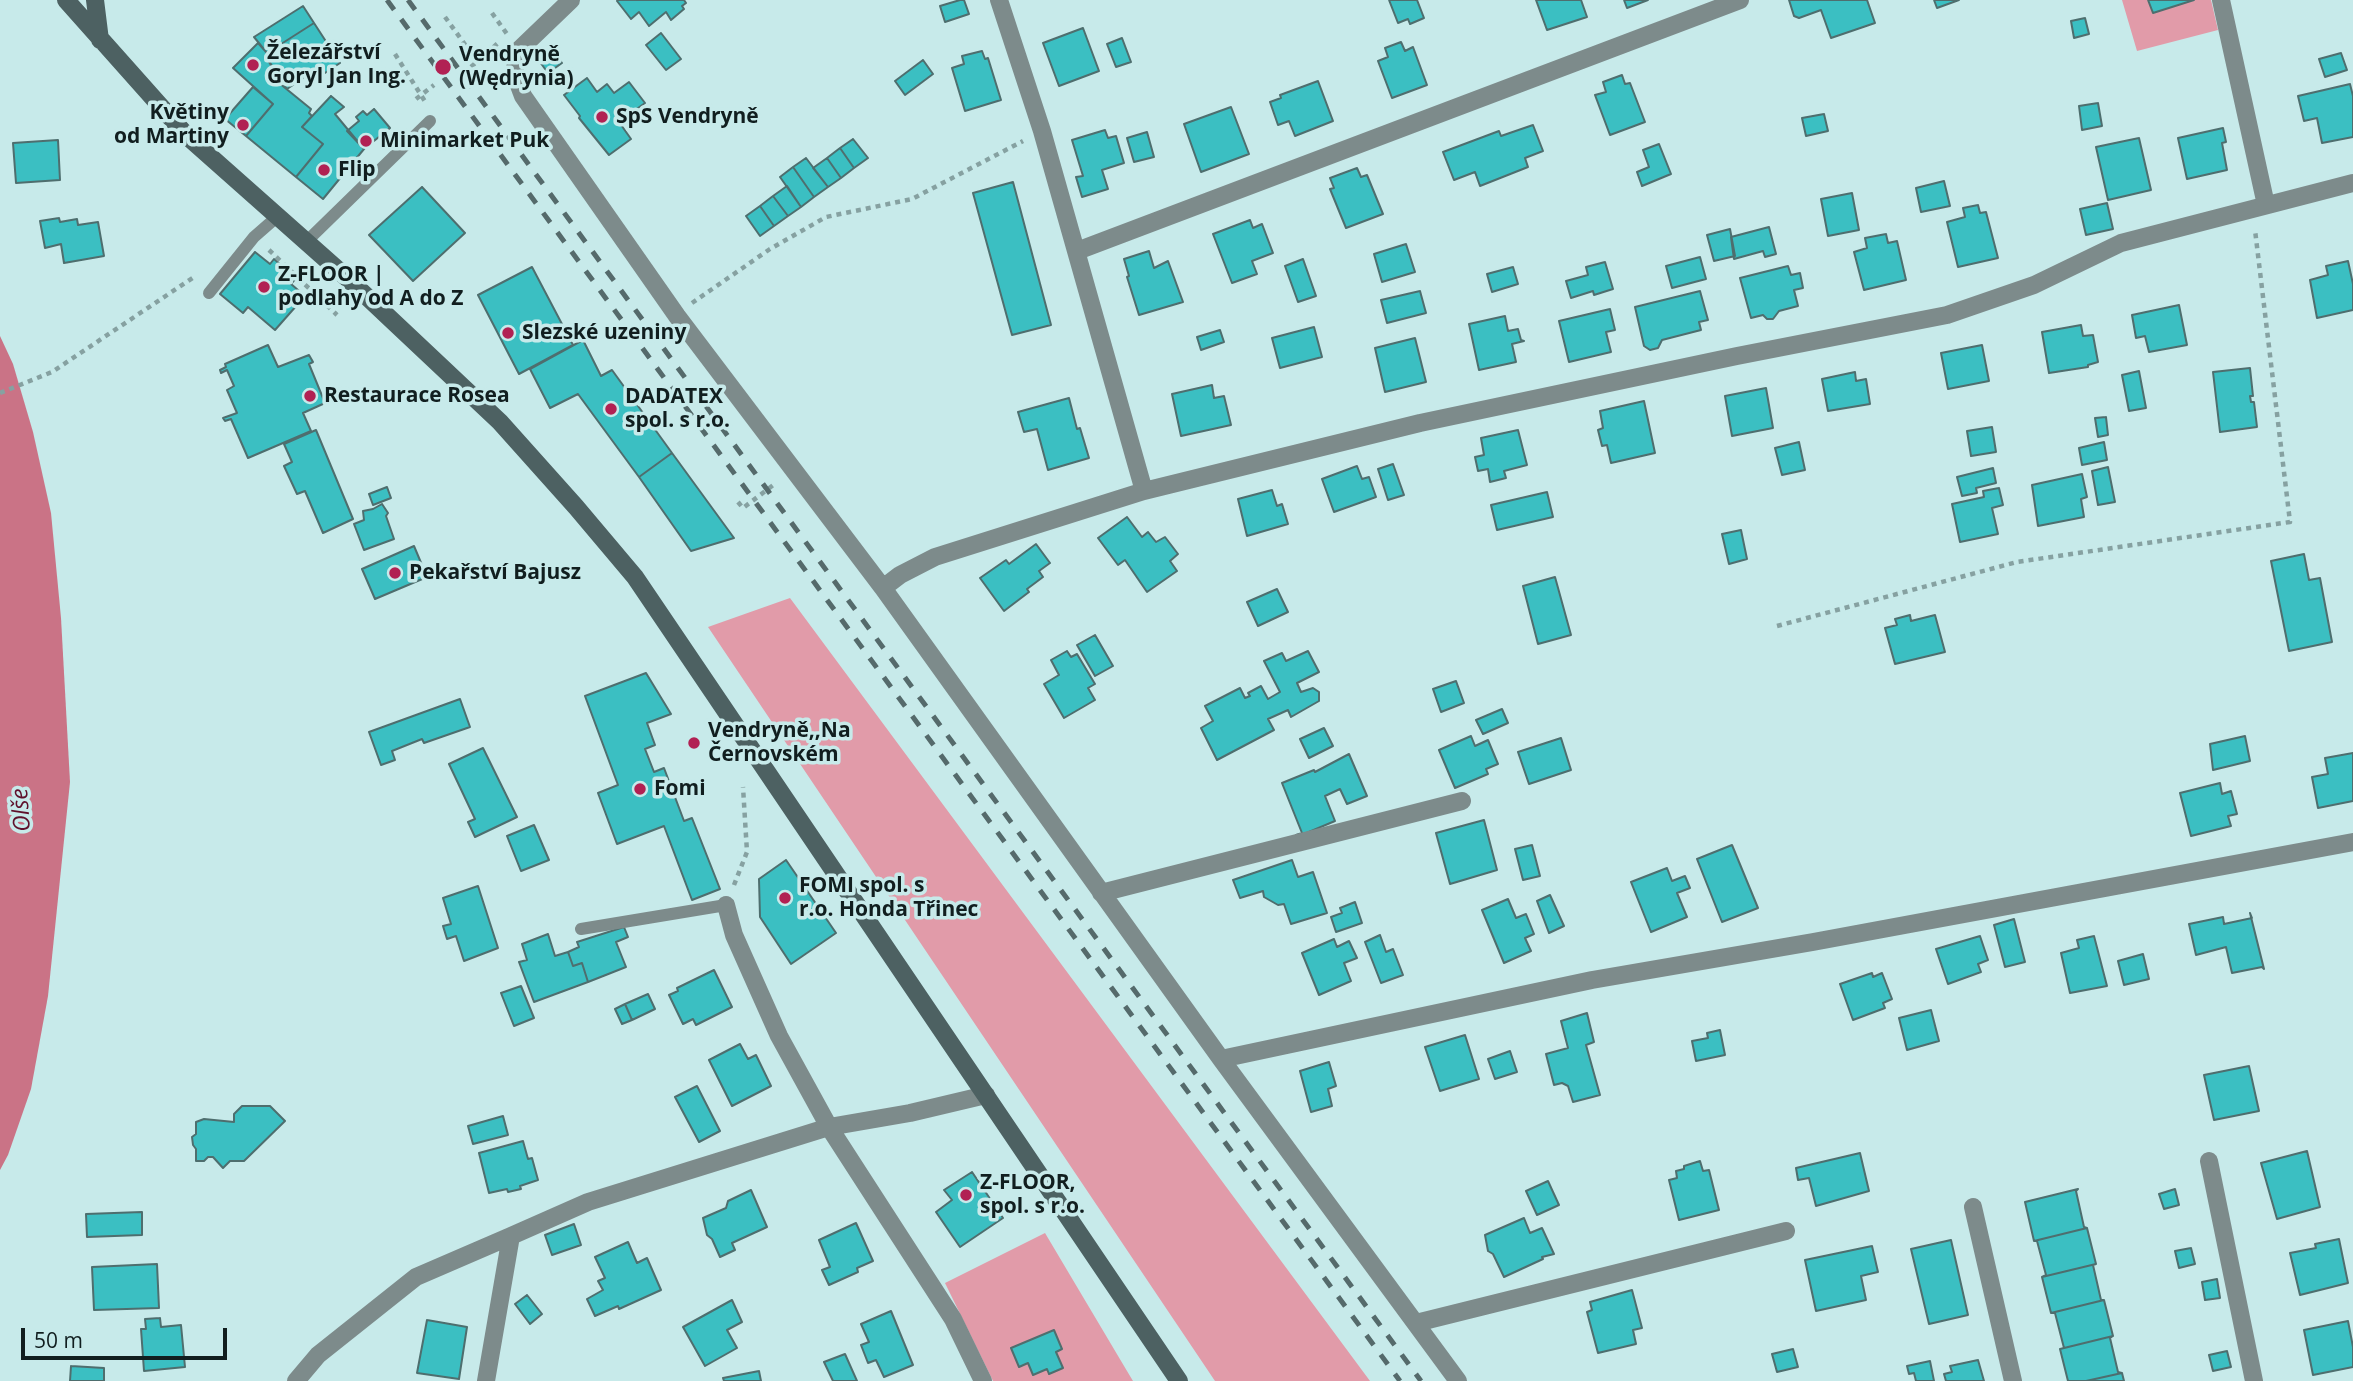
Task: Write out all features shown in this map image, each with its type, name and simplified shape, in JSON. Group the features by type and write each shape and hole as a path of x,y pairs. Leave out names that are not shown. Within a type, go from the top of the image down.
{"main road":[{"path":"66,0 187,136 307,241 499,422 635,577 1179,1381"},
{"path":"95,0 100,40"}],"street":[{"path":"570,0 520,49 514,72 523,96 677,316 883,588 1221,1059 1458,1381"},
{"path":"1077,251 1740,0"},
{"path":"2221,0 2259,207"},
{"path":"1001,1 1042,131 1144,491"},
{"path":"883,588 900,575 935,556 1144,491 1420,423 1947,315 2034,285 2122,243 2353,183"},
{"path":"1101,893 1462,801"},
{"path":"1221,1059 1592,980 1813,943 2353,842"},
{"path":"726,905 734,935 779,1036 829,1127 953,1319 983,1381"},
{"path":"296,1381 318,1355 416,1278 588,1202 829,1127 909,1113 986,1095"},
{"path":"2209,1161 2254,1381"},
{"path":"1973,1208 2013,1381"},
{"path":"1416,1323 1786,1231"},
{"path":"486,1381 511,1236"}],"lane":[{"path":"307,241 430,121"},
{"path":"209,293 254,237 278,216"},
{"path":"581,929 726,905"}],"path":[{"path":"492,13 508,35"},
{"path":"445,17 477,61 471,66"},
{"path":"394,54 421,92"},
{"path":"416,99 434,85"},
{"path":"677,316 715,285 826,217 912,199 1042,131"},
{"path":"1777,626 2018,562 2290,522 2259,207"},
{"path":"0,393 52,372"},
{"path":"738,502 743,508 776,483"},
{"path":"726,905 747,852 743,787"}],"shaded area":[{"path":"2122,0 2211,0 2218,30 2137,51"},
{"path":"790,598 1370,1381 1215,1381 708,627"},
{"path":"1045,1233 1133,1381 993,1381 945,1283"}],"water":[{"name":"Olše","path":"0,336 13,364 33,432 51,513 61,618 70,782 48,996 31,1089 8,1155 0,1170"}],"building":[{"path":"618,0 684,0 686,3 682,6 684,9 671,20 666,12 649,26 639,12 631,19"},
{"path":"964,0 969,14 945,22 940,6"},
{"path":"1389,0 1417,0 1424,18 1410,24 1408,19 1398,23"},
{"path":"1536,0 1581,0 1587,17 1547,30"},
{"path":"1624,0 1648,0 1627,8"},
{"path":"1789,0 1867,0 1875,23 1831,38 1821,10 1799,18 1794,16"},
{"path":"1934,0 1959,0 1937,8"},
{"path":"2148,0 2194,0 2153,13"},
{"path":"303,6 314,23 267,53 254,37"},
{"path":"2085,18 2089,34 2074,38 2071,21"},
{"path":"314,23 340,63 316,79 312,72 287,89 267,58 267,53"},
{"path":"1083,28 1099,71 1059,86 1043,43"},
{"path":"661,33 681,59 666,70 646,45"},
{"path":"1122,38 1131,62 1116,67 1107,44"},
{"path":"1401,42 1405,51 1413,47 1427,85 1392,98 1378,61 1388,57 1385,48"},
{"path":"258,43 267,53 273,69 268,74 311,109 309,113 312,116 302,127 323,144 296,177 246,136 273,104 233,68"},
{"path":"551,48 562,63 548,73 537,58"},
{"path":"982,51 985,59 988,58 1001,100 965,111 952,68 964,64 962,56"},
{"path":"2341,53 2347,70 2325,77 2319,59"},
{"path":"923,60 933,74 905,95 895,81"},
{"path":"1622,75 1625,84 1630,83 1645,122 1610,135 1595,95 1606,92 1603,82"},
{"name":"SpS Vendryně","path":"587,78 597,92 607,84 614,93 629,82 645,103 619,122 631,139 609,155 564,95"},
{"path":"1318,81 1333,121 1295,136 1289,121 1278,125 1270,102 1281,98 1280,95"},
{"path":"2350,84 2353,96 2353,137 2322,143 2317,118 2304,121 2298,96"},
{"path":"253,87 273,104 246,136 225,119"},
{"path":"331,96 344,107 335,114 364,149 323,199 296,177 323,144 302,127"},
{"path":"2098,103 2102,126 2082,130 2079,106"},
{"path":"1231,107 1249,154 1201,172 1184,124"},
{"path":"374,109 390,128 364,149 347,131 359,121 356,117 363,111 367,115"},
{"path":"1824,114 1828,131 1806,136 1802,118"},
{"path":"1533,125 1543,151 1525,158 1528,167 1480,186 1475,172 1454,180 1443,152 1499,131 1501,136"},
{"path":"2223,128 2226,142 2222,143 2227,170 2187,179 2178,138"},
{"path":"1105,130 1108,138 1116,136 1124,163 1102,170 1108,189 1082,197 1076,177 1083,176 1072,140"},
{"path":"1147,132 1154,157 1134,162 1127,138"},
{"path":"2139,138 2151,190 2108,200 2096,147"},
{"path":"853,139 868,158 854,168 840,148"},
{"path":"58,140 60,180 16,183 13,143"},
{"path":"1659,144 1671,174 1642,186 1637,172 1649,167 1643,150"},
{"path":"840,148 854,168 841,178 827,158"},
{"path":"806,158 828,187 814,197 793,167"},
{"path":"827,158 841,178 828,187 813,168"},
{"path":"793,167 814,197 801,207 780,177"},
{"path":"1357,168 1361,177 1367,175 1383,214 1346,228 1330,189 1334,188 1330,178"},
{"path":"1944,181 1950,206 1921,212 1916,188"},
{"path":"1013,182 1051,325 1012,335 973,193"},
{"path":"787,186 801,207 788,216 773,196"},
{"path":"422,187 465,233 413,281 369,235"},
{"path":"1852,193 1859,230 1828,236 1821,199"},
{"path":"773,196 788,216 774,226 760,206"},
{"path":"2107,203 2113,229 2086,235 2080,209"},
{"path":"1978,205 1980,213 1986,212 1998,258 1958,267 1947,222 1965,217 1963,208"},
{"path":"760,206 774,226 760,236 746,216"},
{"path":"59,218 60,222 77,219 78,225 98,222 104,256 64,263 61,244 45,248 40,221"},
{"path":"1250,220 1253,228 1262,224 1273,253 1252,261 1257,274 1232,283 1213,234"},
{"path":"1769,227 1776,254 1765,257 1763,251 1734,259 1731,237"},
{"path":"1730,229 1735,256 1714,261 1707,235"},
{"path":"1886,234 1888,243 1897,241 1906,280 1864,290 1854,252 1867,248 1865,238"},
{"path":"1406,244 1415,272 1382,282 1374,254"},
{"path":"1149,251 1154,268 1168,261 1183,302 1139,315 1124,259"},
{"path":"255,252 270,264 274,259 296,278 291,284 305,296 275,330 248,307 243,313 220,294"},
{"path":"1700,257 1706,279 1672,288 1666,266"},
{"path":"1303,259 1316,296 1298,302 1285,266"},
{"path":"2348,261 2353,284 2353,310 2317,318 2310,280 2328,275 2326,266"},
{"path":"1605,262 1613,289 1594,295 1593,291 1571,298 1566,281 1588,275 1586,267"},
{"path":"1788,266 1791,275 1800,273 1803,288 1794,290 1798,306 1779,311 1773,319 1767,319 1763,315 1751,318 1740,278"},
{"path":"532,267 573,345 519,374 478,295"},
{"path":"1513,267 1518,284 1492,292 1487,274"},
{"path":"1420,291 1426,313 1387,323 1381,300"},
{"path":"1700,291 1708,320 1699,322 1701,330 1662,340 1658,348 1650,350 1644,346 1635,307"},
{"path":"2179,305 2187,345 2149,352 2145,336 2136,338 2132,315"},
{"path":"1610,309 1615,330 1606,332 1611,352 1569,362 1559,321"},
{"path":"1505,316 1508,331 1518,329 1521,340 1524,341 1512,344 1516,362 1479,370 1469,324"},
{"path":"2081,325 2083,336 2093,335 2098,362 2088,367 2049,373 2042,332"},
{"path":"1314,327 1322,357 1280,368 1272,338"},
{"path":"1220,330 1224,342 1201,350 1197,337"},
{"path":"1415,338 1426,382 1385,392 1375,348"},
{"path":"583,340 601,376 612,370 672,453 639,477 578,394 550,408 530,369"},
{"path":"268,345 278,367 309,355 313,362 309,364 325,403 303,413 311,431 248,458 231,419 225,421 223,418 237,413 227,390 234,386 227,370 221,373 220,370 226,367 225,364"},
{"path":"1982,345 1989,381 1948,389 1941,353"},
{"path":"2250,368 2253,396 2250,396 2251,402 2254,402 2257,427 2220,432 2213,372"},
{"path":"2139,371 2146,408 2129,411 2122,375"},
{"path":"1855,372 1856,381 1866,379 1870,404 1828,411 1822,379"},
{"path":"1212,385 1214,398 1224,396 1231,425 1181,436 1172,394"},
{"path":"1766,388 1773,428 1732,436 1725,396"},
{"path":"1069,398 1077,429 1080,428 1089,458 1048,470 1037,429 1024,432 1018,412"},
{"path":"1644,401 1655,453 1611,463 1607,445 1602,446 1598,430 1603,428 1600,411"},
{"path":"2106,417 2108,435 2098,437 2095,418"},
{"path":"1992,427 1996,452 1971,456 1967,431"},
{"path":"316,430 353,519 323,533 305,491 297,494 284,466 292,462 284,444"},
{"path":"1518,430 1527,465 1504,471 1506,478 1490,482 1488,469 1478,471 1475,457 1484,455 1481,438"},
{"path":"1799,442 1805,470 1782,475 1775,448"},
{"path":"2104,442 2107,460 2082,465 2079,448"},
{"path":"672,453 734,538 691,551 639,477"},
{"path":"1393,464 1404,495 1388,500 1378,469"},
{"path":"1357,466 1362,479 1369,477 1376,497 1334,512 1322,479"},
{"path":"2108,467 2115,502 2098,505 2092,471"},
{"path":"1993,468 1996,483 1976,488 1977,493 1962,496 1957,477"},
{"path":"2082,474 2087,497 2081,499 2084,517 2038,526 2032,485"},
{"path":"387,487 391,498 373,505 369,494"},
{"path":"1999,488 2003,505 1992,508 1998,534 1960,542 1952,504 1984,497 1983,491"},
{"path":"1272,490 1277,506 1282,504 1288,524 1247,536 1238,499"},
{"path":"1547,492 1553,517 1497,530 1491,505"},
{"path":"382,504 388,513 386,516 394,539 364,550 354,524 364,520 363,511"},
{"path":"1127,517 1142,537 1148,532 1156,542 1165,537 1178,554 1170,561 1177,571 1147,592 1125,560 1118,565 1098,538"},
{"path":"1741,530 1747,559 1729,564 1722,534"},
{"path":"1036,544 1050,563 1039,571 1043,577 1027,589 1029,592 1004,611 980,578 1006,560 1009,564"},
{"name":"Pekařství Bajusz","path":"414,546 427,577 375,599 362,569"},
{"path":"2304,554 2309,580 2320,578 2332,642 2289,651 2271,561"},
{"path":"1555,577 1571,635 1538,644 1523,586"},
{"path":"1277,589 1288,612 1258,626 1247,602"},
{"path":"1910,615 1911,621 1935,615 1945,652 1895,664 1885,628 1897,625 1895,619"},
{"path":"1095,635 1113,666 1095,676 1077,645"},
{"path":"1067,651 1071,657 1077,654 1095,684 1088,688 1095,700 1064,718 1044,684 1059,675 1051,660"},
{"path":"1308,651 1319,672 1297,683 1301,692 1313,688 1319,692 1319,701 1291,717 1288,710 1268,719 1274,730 1217,760 1201,728 1213,721 1205,706 1240,688 1245,698 1250,696 1248,693 1261,686 1268,699 1280,692 1264,661 1282,653 1286,661"},
{"name":"Fomi","path":"646,673 671,714 647,723 655,745 645,749 654,772 664,768 684,821 692,818 720,889 692,900 664,826 617,844 598,793 618,785 585,696"},
{"path":"1456,681 1464,703 1441,712 1433,689"},
{"path":"460,699 470,727 424,743 422,739 392,751 395,760 381,765 369,732"},
{"path":"1502,709 1508,723 1483,734 1476,720"},
{"path":"1324,728 1333,746 1309,758 1300,739"},
{"path":"1471,736 1475,746 1488,740 1498,764 1486,769 1488,774 1455,788 1439,750"},
{"path":"2245,736 2250,761 2213,770 2210,744"},
{"path":"1561,738 1571,770 1529,784 1518,752"},
{"path":"483,748 517,817 475,837 468,822 475,819 449,764"},
{"path":"2353,753 2353,801 2318,808 2312,777 2328,774 2325,758"},
{"path":"1349,754 1367,796 1347,804 1340,789 1325,796 1335,821 1297,837 1296,835 1302,833 1282,783 1314,770 1315,772"},
{"path":"2220,783 2222,794 2231,791 2237,814 2228,816 2231,826 2191,836 2180,793"},
{"path":"1484,820 1497,870 1450,884 1436,833"},
{"path":"534,825 549,860 521,871 507,836"},
{"path":"1532,845 1540,876 1523,880 1515,849"},
{"path":"1732,845 1758,908 1722,922 1697,859"},
{"name":"FOMI spol. s r.o. Honda Třinec","path":"786,860 836,933 791,964 760,917 759,879"},
{"path":"1292,860 1298,877 1313,872 1327,913 1291,924 1284,904 1278,905 1264,897 1263,891 1240,898 1233,880"},
{"path":"1667,868 1672,881 1685,876 1690,888 1677,893 1687,917 1651,932 1631,882"},
{"path":"478,886 498,948 464,961 456,936 447,939 443,926 451,924 443,898"},
{"path":"1550,895 1564,926 1549,933 1537,901"},
{"path":"1508,899 1516,918 1526,914 1534,934 1525,938 1531,951 1504,963 1482,910"},
{"path":"1355,902 1362,923 1336,932 1331,917 1342,913 1340,908"},
{"path":"2223,917 2224,924 2251,918 2264,969 2262,967 2232,973 2226,947 2196,955 2189,924"},
{"path":"2014,919 2025,962 2005,967 1994,925"},
{"path":"624,927 628,937 616,942 626,967 588,982 582,963 573,966 568,952 579,947 577,942"},
{"path":"548,934 555,956 568,952 573,966 582,963 588,982 534,1002 519,962 527,960 522,944"},
{"path":"1380,935 1386,952 1393,949 1403,975 1381,983 1365,942"},
{"path":"1980,936 1988,960 1978,964 1981,972 1948,984 1936,949"},
{"path":"2094,936 2107,986 2070,993 2061,953 2079,948 2077,940"},
{"path":"1334,939 1337,947 1349,941 1357,958 1344,963 1351,981 1319,995 1302,953"},
{"path":"2143,954 2149,979 2124,985 2118,961"},
{"path":"714,970 732,1007 696,1025 693,1019 683,1024 669,995 678,991 677,988"},
{"path":"1872,973 1873,977 1882,973 1892,999 1883,1003 1885,1008 1853,1020 1840,984"},
{"path":"521,986 534,1018 514,1026 501,993"},
{"path":"648,994 655,1009 632,1020 625,1004"},
{"path":"625,1004 632,1020 622,1024 615,1009"},
{"path":"1931,1010 1939,1041 1907,1050 1899,1018"},
{"path":"1587,1013 1594,1042 1586,1045 1600,1095 1573,1102 1568,1086 1562,1083 1554,1085 1546,1054 1568,1048 1561,1021"},
{"path":"1720,1030 1725,1055 1696,1061 1692,1041 1708,1038 1707,1033"},
{"path":"1465,1035 1479,1079 1440,1091 1425,1047"},
{"path":"740,1044 748,1059 756,1055 771,1086 732,1106 709,1060"},
{"path":"1510,1051 1517,1072 1495,1079 1488,1059"},
{"path":"1329,1062 1336,1086 1328,1089 1332,1106 1311,1112 1300,1071"},
{"path":"2249,1066 2259,1111 2214,1120 2204,1075"},
{"path":"697,1086 720,1131 699,1142 675,1097"},
{"path":"242,1106 270,1106 285,1121 244,1161 230,1161 223,1168 213,1157 196,1161 192,1137 196,1134 196,1122 204,1119 234,1122 234,1114"},
{"path":"503,1116 508,1135 473,1144 468,1126"},
{"path":"523,1141 528,1159 532,1158 538,1180 520,1186 521,1189 489,1193 479,1153"},
{"path":"2307,1151 2320,1207 2277,1219 2261,1163"},
{"path":"1860,1153 1869,1191 1816,1206 1809,1178 1798,1180 1796,1168"},
{"path":"1700,1161 1703,1171 1709,1170 1719,1210 1679,1220 1669,1180 1677,1178 1676,1171 1684,1169 1684,1166"},
{"path":"972,1172 1003,1218 960,1247 936,1212 952,1200 944,1190"},
{"path":"1548,1181 1559,1205 1537,1215 1526,1191"},
{"path":"2078,1189 2076,1191 2084,1227 2087,1228 2034,1241 2025,1202"},
{"path":"2175,1189 2179,1205 2164,1209 2159,1194"},
{"path":"751,1190 767,1227 732,1243 735,1250 720,1257 712,1239 707,1235 703,1218 726,1208 728,1201"},
{"path":"142,1212 142,1235 87,1237 86,1214"},
{"path":"1524,1218 1530,1233 1542,1228 1554,1254 1542,1257 1543,1259 1504,1277 1493,1254 1488,1251 1485,1235"},
{"path":"856,1223 873,1261 857,1268 858,1272 829,1285 822,1270 830,1267 819,1240"},
{"path":"574,1224 581,1245 552,1255 545,1235"},
{"path":"2087,1228 2096,1264 2042,1277 2046,1275 2037,1241 2034,1241"},
{"path":"2339,1239 2348,1283 2300,1295 2290,1253 2316,1248 2315,1244"},
{"path":"1951,1240 1968,1315 1929,1324 1911,1249"},
{"path":"628,1242 637,1263 647,1258 661,1290 619,1309 618,1306 595,1316 587,1299 603,1290 598,1281 605,1278 595,1257"},
{"path":"1872,1246 1878,1272 1861,1276 1866,1300 1816,1311 1805,1260"},
{"path":"2191,1248 2195,1264 2179,1268 2175,1251"},
{"path":"157,1264 159,1308 94,1310 92,1267"},
{"path":"2096,1264 2093,1265 2101,1300 2104,1300 2051,1313 2042,1277"},
{"path":"2217,1279 2220,1298 2205,1300 2202,1282"},
{"path":"1632,1290 1642,1328 1633,1330 1636,1344 1598,1353 1587,1312 1592,1310 1590,1302"},
{"path":"527,1295 542,1314 530,1324 515,1304"},
{"path":"732,1300 742,1322 727,1330 737,1348 705,1366 683,1327"},
{"path":"2104,1300 2113,1336 2060,1349 2064,1348 2055,1313 2051,1313"},
{"path":"891,1311 913,1365 884,1377 876,1360 868,1363 861,1345 869,1342 861,1324"},
{"path":"160,1318 161,1327 181,1325 185,1367 144,1371 141,1329 146,1329 145,1319"},
{"path":"427,1320 467,1327 459,1379 417,1373"},
{"path":"2348,1321 2353,1347 2353,1367 2313,1375 2304,1330"},
{"path":"1054,1330 1062,1349 1056,1352 1063,1368 1049,1374 1047,1369 1033,1375 1028,1363 1019,1367 1011,1348"},
{"path":"2113,1336 2110,1338 2118,1372 2122,1373 2086,1381 2068,1381 2060,1349"},
{"path":"1793,1349 1798,1367 1777,1372 1772,1354"},
{"path":"2227,1351 2231,1367 2213,1371 2209,1355"},
{"path":"845,1354 857,1381 833,1381 824,1362"},
{"path":"1978,1360 1984,1381 1946,1381 1944,1374 1952,1372 1950,1366"},
{"path":"1930,1361 1934,1381 1916,1381 1914,1373 1909,1374 1907,1366"},
{"path":"71,1366 104,1368 104,1381 70,1381"},
{"path":"759,1371 761,1381 724,1381 723,1378"},
{"path":"2122,1373 2124,1381 2086,1381"}],"railway":[{"path":"387,0 1400,1381"},
{"path":"408,0 1421,1381"}],"place":[{"name":"Železářství Goryl Jan Ing.","path":"253,65"},
{"name":"Vendryně (Wędrynia)","path":"443,67"},
{"name":"SpS Vendryně","path":"602,117"},
{"name":"Květiny od Martiny","path":"243,125"},
{"name":"Minimarket Puk","path":"366,141"},
{"name":"Flip","path":"324,170"},
{"name":"Z-FLOOR | podlahy od A do Z","path":"264,287"},
{"name":"Slezské uzeniny","path":"508,333"},
{"name":"Restaurace Rosea","path":"310,396"},
{"name":"DADATEX spol. s r.o.","path":"611,409"},
{"name":"Pekařství Bajusz","path":"395,573"},
{"name":"Vendryně,,Na Černovském","path":"694,743"},
{"name":"Fomi","path":"640,789"},
{"name":"FOMI spol. s r.o. Honda Třinec","path":"785,898"},
{"name":"Z-FLOOR, spol. s r.o.","path":"966,1195"}]}
